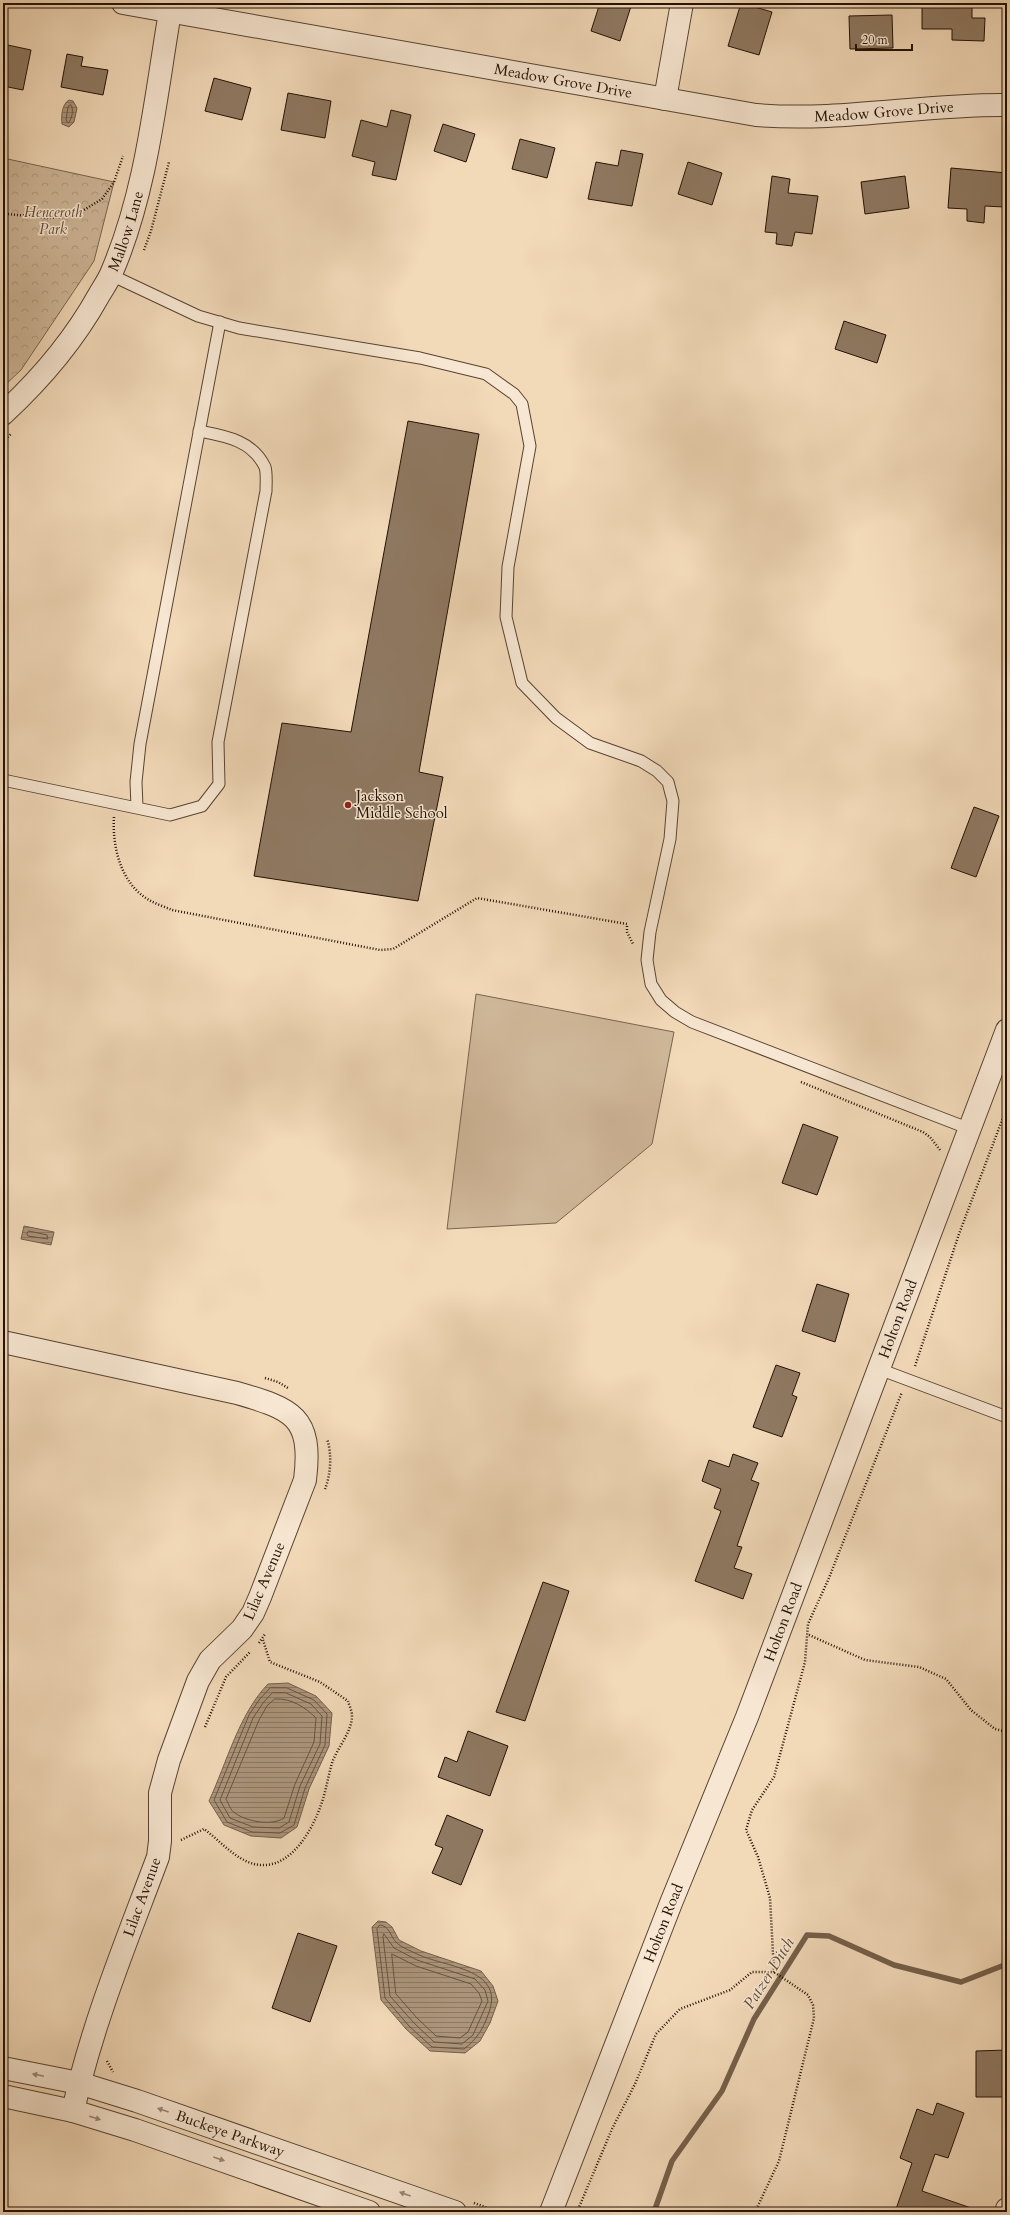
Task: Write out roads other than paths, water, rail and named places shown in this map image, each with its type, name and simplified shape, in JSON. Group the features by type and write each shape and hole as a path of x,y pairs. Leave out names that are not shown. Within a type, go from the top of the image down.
{"street":[{"name":"Meadow Grove Drive","path":"123,3 756,115 792,118 897,113 965,105 1007,106"},
{"path":"665,99 682,3"},
{"name":"Mallow Lane","path":"3,414 30,390 67,346 87,316 110,275 139,194 170,12"},
{"name":"Holton Road","path":"551,2212 671,1903 747,1717 1007,1030"},
{"name":"Lilac Avenue","path":"4,1349 237,1393 275,1404 288,1412 300,1424 306,1441 307,1461 305,1480 260,1597 253,1613 242,1629 210,1660 198,1681 169,1760 160,1793 160,1841 158,1857 109,1988 79,2083 73,2111"},
{"name":"Buckeye Parkway","path":"3,2068 79,2083 137,2101 455,2212"},
{"name":"Buckeye Parkway","path":"3,2096 73,2111 135,2130 369,2212"}],"lane":[{"path":"110,275 178,307 239,328 420,358 486,374 514,394 522,404 530,446 508,568 506,617 522,683 556,718 590,743 641,761 657,771 668,782 673,801 670,840 650,932 647,960 651,984 660,1000 675,1012 692,1022 970,1129"},
{"path":"137,807 136,782 140,744 220,322"},
{"path":"3,780 170,814 202,806 219,784 218,742 266,491 265,468 251,447 230,437 199,431"},
{"path":"879,1369 1007,1416"}],"water":[{"path":"69,100 73,101 77,108 74,122 69,127 62,124 62,110"},
{"path":"24,1226 54,1232 51,1245 21,1239"},
{"path":"288,1683 316,1696 332,1713 329,1746 309,1789 297,1827 281,1838 251,1836 224,1825 209,1801 234,1739 249,1709 268,1684"},
{"path":"378,1921 386,1922 392,1927 399,1940 421,1951 481,1971 493,1986 498,2001 490,2023 480,2041 465,2053 430,2051 406,2029 381,2000 372,1927"}],"waterway":[{"name":"Patzer Ditch","path":"654,2212 672,2161 722,2091 754,2019 807,1935 829,1936 894,1965 961,1982 1007,1964"}],"place":[{"name":"Jackson Middle School","path":"348,805"}],"park label":[{"name":"Henceroth Park","path":"53,220"}]}
